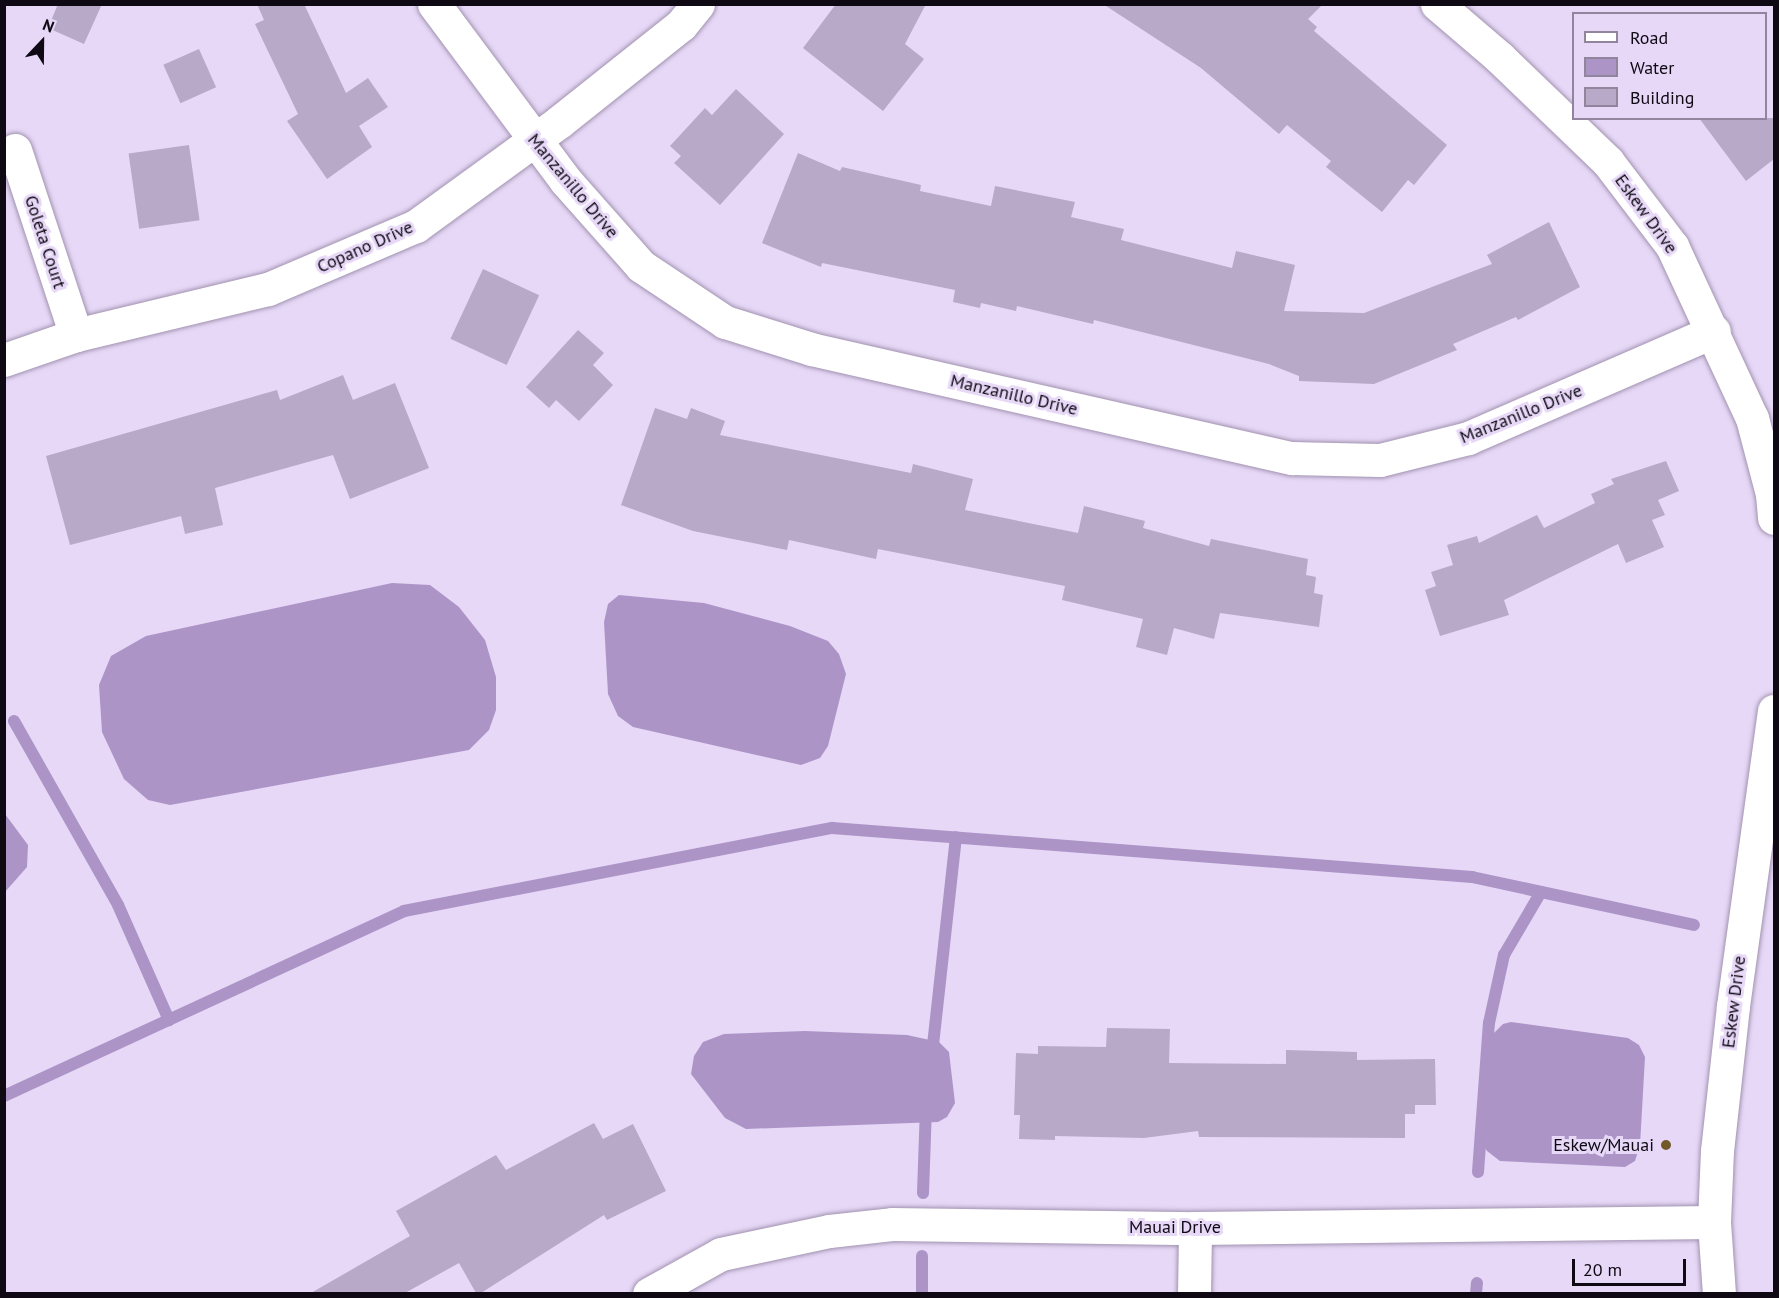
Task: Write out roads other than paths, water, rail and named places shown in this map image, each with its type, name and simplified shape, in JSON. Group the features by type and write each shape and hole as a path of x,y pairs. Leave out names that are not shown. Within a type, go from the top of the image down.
{"street":[{"name":"Manzanillo Drive","path":"434,4 535,139 641,266 725,322 811,349 1292,458 1380,460 1468,438 1714,332"},
{"name":"Copano Drive","path":"4,360 76,335 268,290 416,226 535,139 681,25 698,4"},
{"name":"Eskew Drive","path":"1437,4 1499,57 1608,162 1672,246 1714,332 1752,418 1772,494 1774,518"},
{"name":"Goleta Court","path":"15,150 76,335"},
{"name":"Eskew Drive","path":"1719,1293 1713,1222 1733,1006 1774,711"},
{"name":"Mauai Drive","path":"649,1293 721,1254 829,1231 892,1224 1195,1228 1713,1222"},
{"path":"1194,1293 1195,1228"}],"water":[{"path":"392,583 430,585 459,607 485,640 496,677 496,710 489,730 469,750 170,805 148,800 124,779 102,732 99,685 111,656 146,636"},
{"path":"619,595 704,603 790,626 828,641 839,654 846,674 828,746 820,758 801,765 633,727 618,716 608,694 604,622 608,604"},
{"path":"5,814 28,845 27,867 5,892"},
{"path":"1511,1022 1628,1038 1639,1045 1645,1057 1640,1145 1635,1161 1625,1167 1500,1161 1487,1151 1483,1144 1490,1037 1503,1024"},
{"path":"805,1031 907,1035 939,1042 949,1052 955,1103 947,1117 938,1122 746,1129 725,1118 691,1074 694,1056 703,1042 724,1034"}],"waterway":[{"path":"14,721 118,905 169,1020"},
{"path":"4,1096 404,911 832,828 1472,877 1694,925"},
{"path":"932,1054 956,837"},
{"path":"1478,1172 1489,1023 1504,955 1541,892"},
{"path":"923,1193 926,1107"},
{"path":"922,1256 922,1294"},
{"path":"1476,1294 1477,1283"}],"place":[{"name":"Eskew/Mauai","path":"1666,1145"}]}
